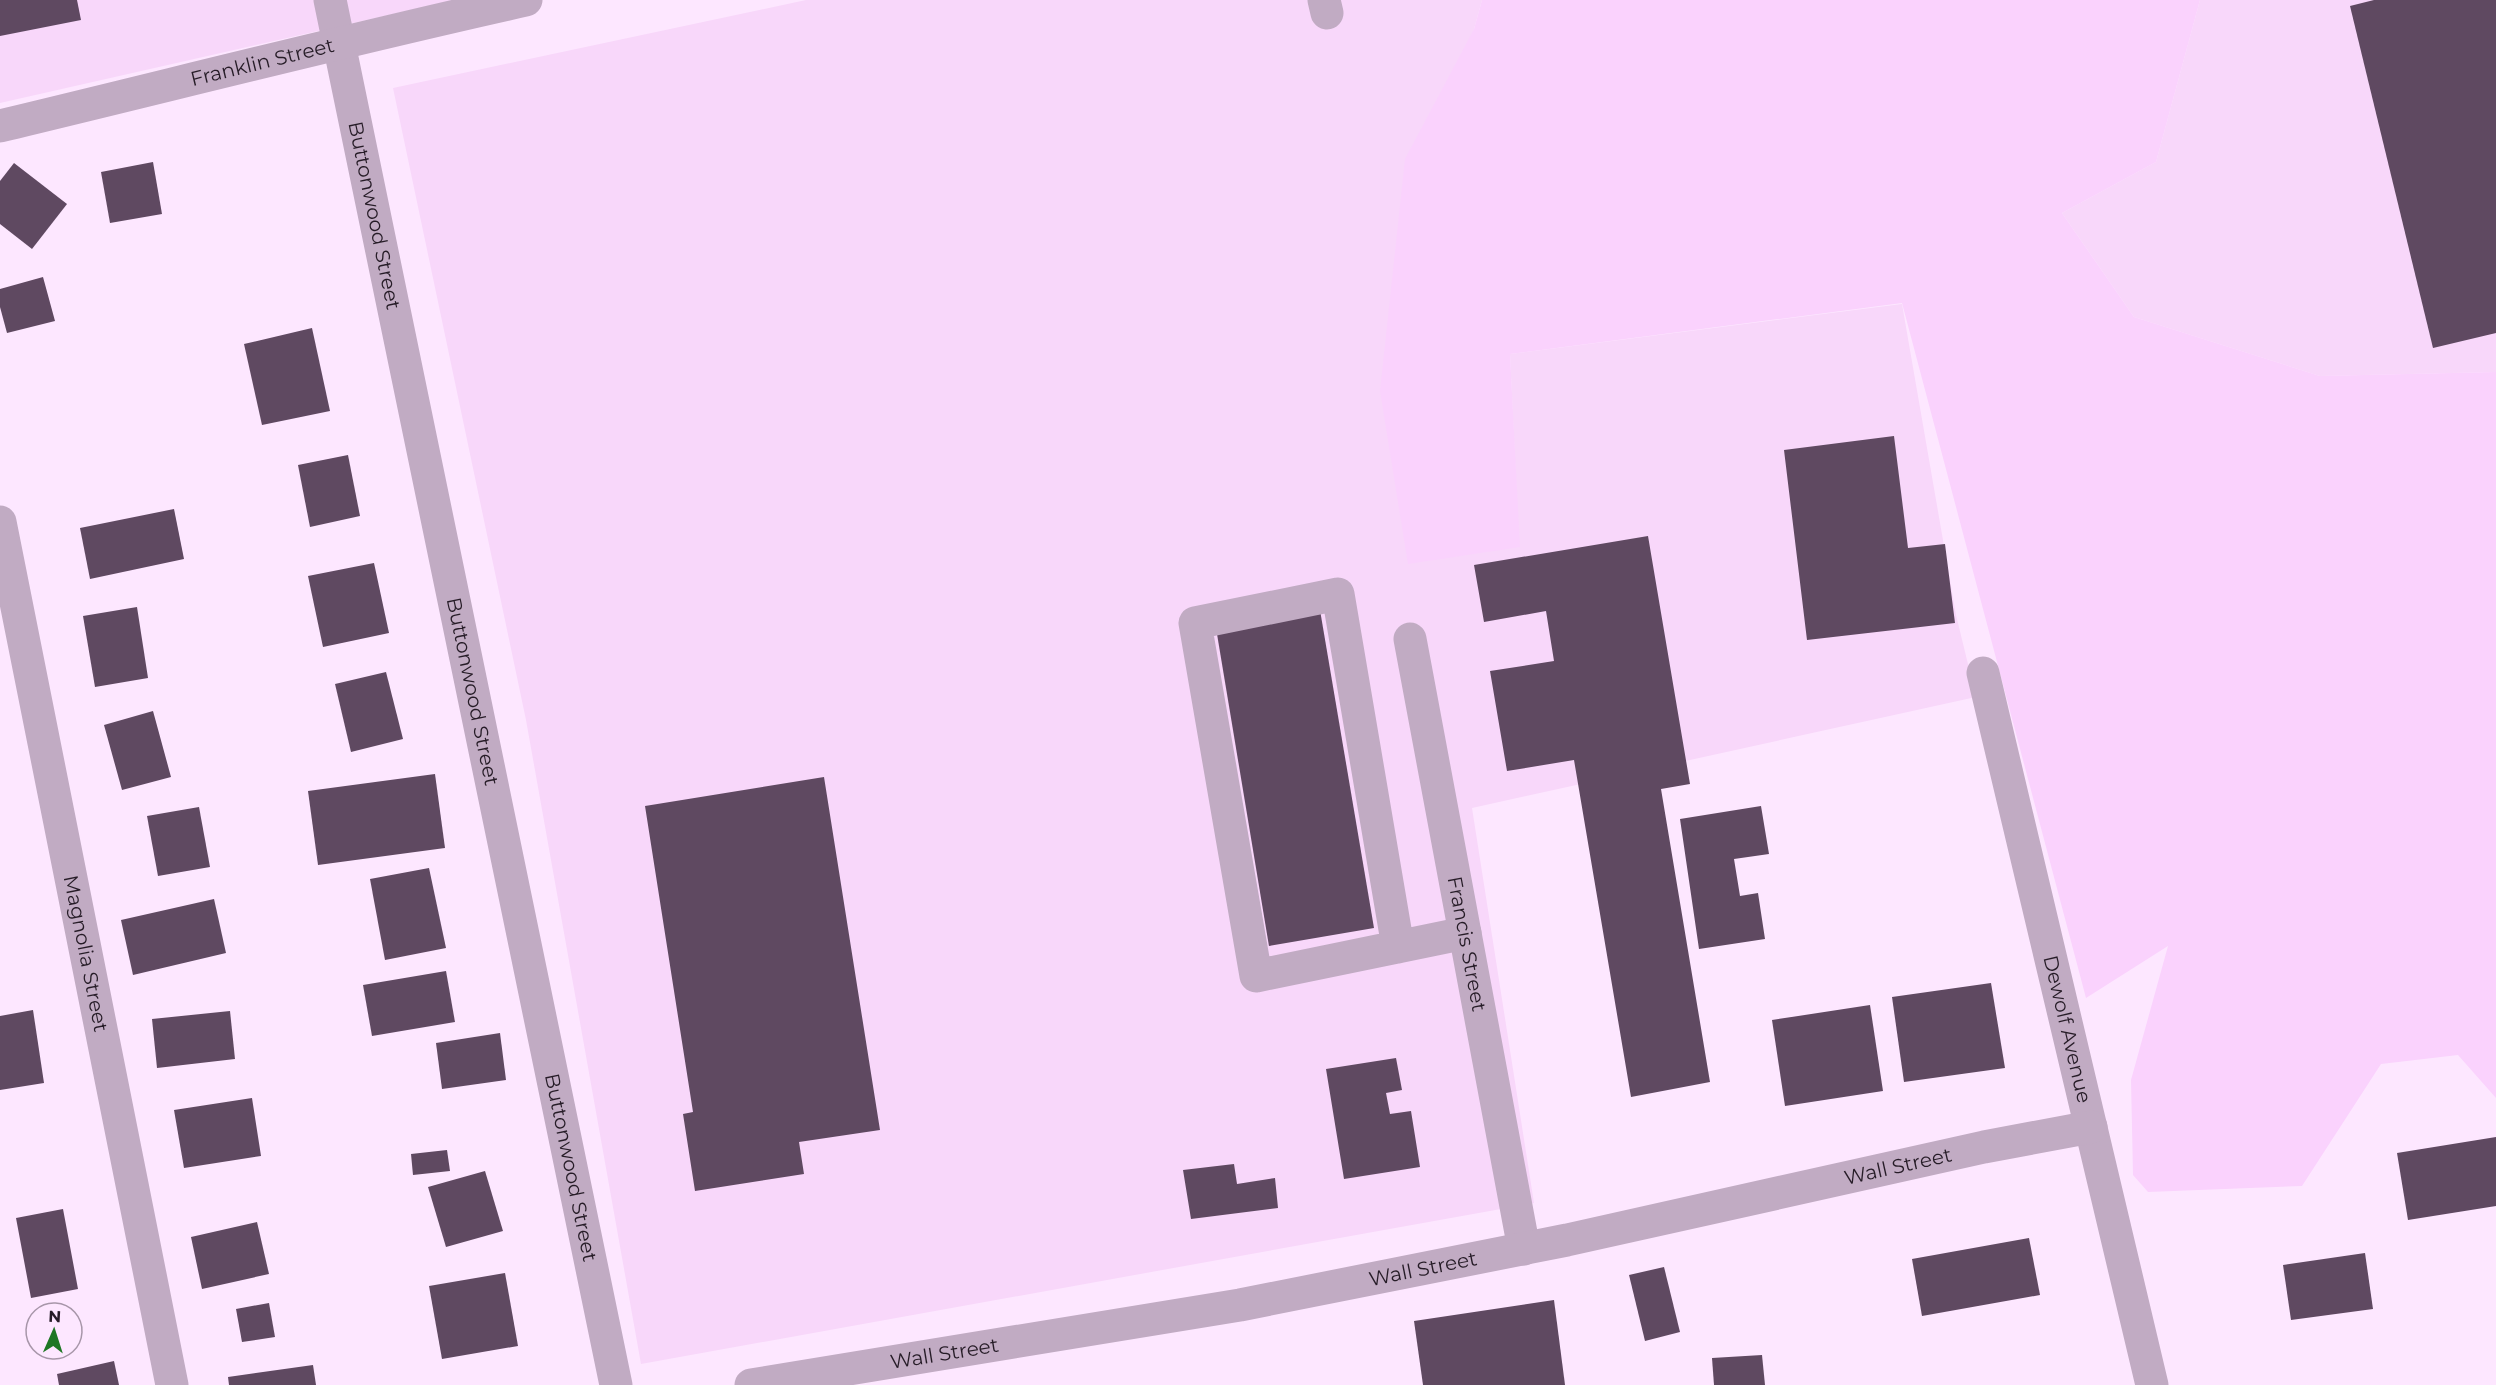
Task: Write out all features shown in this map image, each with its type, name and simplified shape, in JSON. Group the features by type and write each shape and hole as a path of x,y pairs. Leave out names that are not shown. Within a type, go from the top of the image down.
{"street":[{"name":"Buttonwood Street","path":"330,0 616,1385"},
{"name":"Franklin Street","path":"0,126 376,33 526,0"},
{"name":"Magnolia Street","path":"0,522 172,1385"},
{"path":"1398,947 1338,594 1195,624 1256,976 1398,947 1465,933"},
{"name":"Francis Street","path":"1410,639 1524,1249"},
{"name":"Dewolf Avenue","path":"1983,673 2152,1385"},
{"name":"Wall Street","path":"751,1385 1240,1305 1524,1249 1984,1147 2091,1127"}],"shaded area":[{"path":"0,0 455,0 0,103"},
{"path":"806,0 1482,0 1474,29 1408,563 1519,546 1510,354 1902,304 1956,615 1976,697 1472,808 1534,1203 641,1364 526,720 393,88"},
{"path":"1482,0 2200,0 2156,162 2062,213 2134,317 2320,376 2496,372 2496,1098 2458,1055 2381,1064 2302,1186 2148,1192 2133,1175 2131,1080 2168,946 2086,998 1902,303 1510,354 1520,547 1408,564 1380,391 1405,159 1474,29"},
{"path":"2200,0 2496,0 2496,372 2320,376 2134,317 2062,213 2156,162"}],"building":[{"path":"0,0 77,0 81,20 0,36"},
{"path":"2374,0 2496,0 2496,333 2433,348 2350,6"},
{"path":"153,162 162,214 110,223 101,172"},
{"path":"14,163 67,204 32,249 0,224 0,181"},
{"path":"43,277 55,321 7,333 0,307 0,289"},
{"path":"312,328 330,411 262,425 244,344"},
{"path":"1894,436 1908,548 1945,544 1955,623 1807,640 1784,450"},
{"path":"348,455 360,516 310,527 298,465"},
{"path":"174,509 184,559 90,579 80,528"},
{"path":"1648,536 1690,784 1661,789 1710,1082 1631,1097 1574,760 1507,771 1490,671 1554,661 1546,611 1484,622 1474,565"},
{"path":"374,563 389,633 323,647 308,576"},
{"path":"137,607 148,678 95,687 83,616"},
{"path":"1320,610 1374,928 1269,946 1216,628"},
{"path":"386,672 403,739 351,752 335,684"},
{"path":"153,711 171,777 122,790 104,725"},
{"path":"435,774 445,848 318,865 308,791"},
{"path":"824,777 880,1130 799,1142 804,1174 695,1191 683,1114 693,1112 645,806"},
{"path":"1761,806 1769,854 1734,859 1740,896 1758,893 1765,939 1699,949 1680,819"},
{"path":"199,807 210,867 158,876 147,816"},
{"path":"429,868 446,948 385,960 370,879"},
{"path":"214,899 226,953 133,975 121,920"},
{"path":"446,971 455,1022 372,1036 363,985"},
{"path":"1991,983 2005,1068 1904,1082 1892,997"},
{"path":"1870,1005 1883,1091 1785,1106 1772,1020"},
{"path":"33,1010 44,1083 0,1090 0,1016"},
{"path":"230,1011 235,1059 157,1068 152,1019"},
{"path":"500,1033 506,1080 442,1089 436,1043"},
{"path":"1396,1058 1402,1090 1386,1093 1390,1114 1411,1111 1420,1167 1344,1179 1326,1069"},
{"path":"252,1098 261,1156 184,1168 174,1110"},
{"path":"2496,1137 2496,1206 2408,1220 2397,1153"},
{"path":"447,1150 450,1171 413,1175 411,1154"},
{"path":"1234,1164 1237,1184 1275,1178 1278,1208 1191,1219 1183,1170"},
{"path":"485,1171 503,1231 446,1247 428,1187"},
{"path":"63,1209 78,1289 31,1298 16,1218"},
{"path":"257,1222 269,1274 202,1289 191,1237"},
{"path":"2029,1238 2040,1295 1922,1316 1912,1259"},
{"path":"2365,1253 2373,1309 2291,1320 2283,1265"},
{"path":"1664,1267 1680,1332 1645,1341 1629,1275"},
{"path":"505,1273 518,1346 442,1359 429,1286"},
{"path":"1554,1300 1565,1385 1423,1385 1414,1321"},
{"path":"269,1303 275,1337 242,1342 236,1309"},
{"path":"1762,1355 1765,1385 1714,1385 1712,1358"},
{"path":"114,1361 119,1385 59,1385 57,1374"},
{"path":"313,1365 316,1385 229,1385 228,1377"}]}
